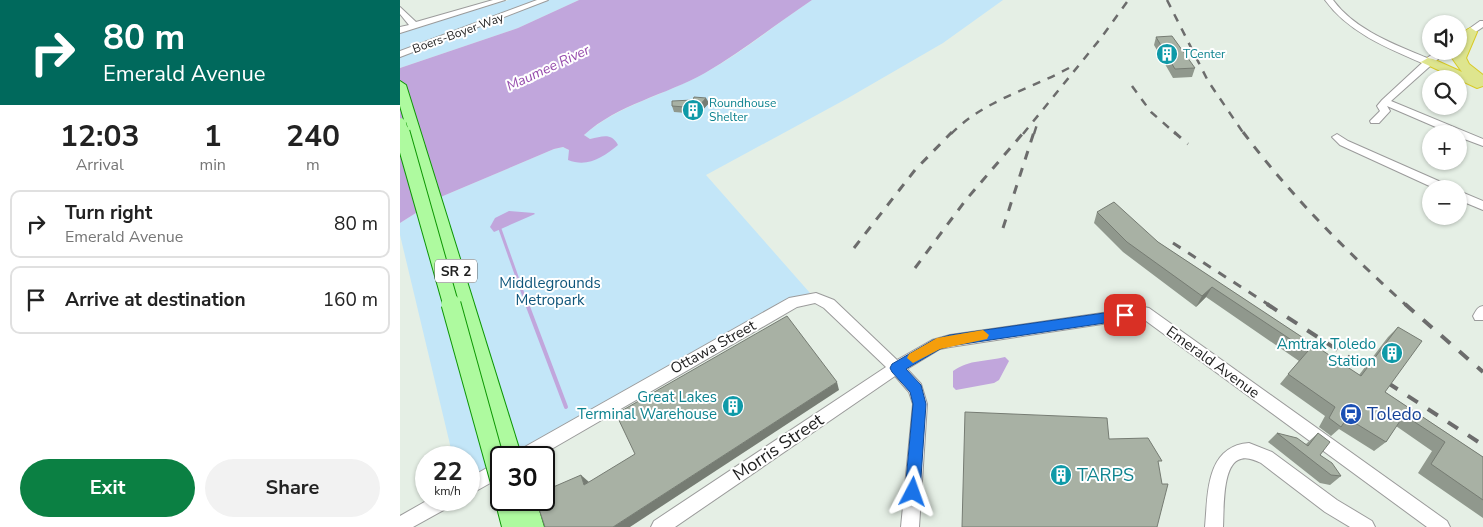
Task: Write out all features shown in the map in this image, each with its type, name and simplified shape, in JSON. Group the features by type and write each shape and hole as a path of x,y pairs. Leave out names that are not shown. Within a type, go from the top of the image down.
{"highway":[{"path":"1471,32 1459,58 1463,66 1483,82"},
{"path":"1428,62 1483,82"},
{"path":"1428,62 1441,70 1483,86"}],"main road":[{"name":"SR 2","path":"400,85 508,446"},
{"name":"SR 2","path":"400,124 490,446"},
{"path":"509,511 514,527"},
{"path":"528,511 533,527"}],"street":[{"path":"400,30 501,0"},
{"name":"Boers-Boyer Way","path":"400,54 544,0"},
{"path":"1329,0 1340,13 1361,29 1428,62"},
{"path":"400,9 415,26"},
{"path":"1467,35 1483,23"},
{"path":"1384,104 1431,60"},
{"path":"1375,121 1385,111 1384,104"},
{"path":"1384,104 1483,143"},
{"path":"1337,137 1344,143 1426,180"},
{"path":"1467,199 1483,206"},
{"name":"Ottawa Street","path":"541,446 802,299 816,298 829,304 916,389 920,404 910,527"},
{"name":"Emerald Avenue","path":"896,368 937,344 950,341 1144,312 1441,527"},
{"name":"Morris Street","path":"660,527 896,368"},
{"path":"1214,527 1220,468 1227,457 1237,451 1257,452 1332,506 1366,527"},
{"path":"400,526 426,511"}],"green space":[{"path":"509,0 579,0 518,28 400,68 400,32"},
{"name":"Middlegrounds Metropark","path":"812,0 1003,0 943,43 848,98 706,175 810,293 539,446 490,446 490,475 480,480 480,446 450,446 400,235 400,223 443,196 554,149 563,147 569,150 598,138 590,139 584,135 612,116 690,81 746,47"}],"water":[{"name":"Maumee River","path":"579,0 812,0 733,56 705,73 612,115 597,124 584,135 590,139 612,138 618,145 607,154 595,160 582,163 568,160 569,150 563,147 554,149 443,196 400,223 400,68 518,28"},
{"path":"509,211 535,214 494,232 490,227 495,218"},
{"path":"1005,357 1009,361 999,380 994,383 956,390 953,387 953,371 959,367"}],"building":[{"path":"1172,36 1195,68 1175,69 1156,37"},
{"path":"694,97 706,98 697,108 672,106 672,101 693,100"},
{"path":"1114,202 1158,242 1361,376 1398,327 1422,341 1385,392 1483,457 1483,500 1431,464 1445,442 1404,415 1386,442 1347,418 1341,427 1329,418 1335,407 1288,374 1308,351 1212,287 1202,296 1127,242 1097,212"},
{"name":"Great Lakes Terminal Warehouse","path":"787,316 837,382 613,527 545,527 540,511 555,511 555,486 581,475 584,485 635,454 616,414"},
{"name":"TARPS","path":"965,412 1107,418 1109,439 1148,438 1162,461 1158,461 1162,484 1168,484 1157,527 962,527"},
{"path":"1277,433 1297,438 1308,446 1318,433 1330,442 1320,455 1332,463 1341,476 1331,475"}],"waterway":[{"path":"500,229 527,305"},
{"path":"527,304 566,407"}],"railway":[{"path":"1167,0 1208,81 1244,134"},
{"path":"1023,134 1101,38 1127,2"},
{"path":"951,134 979,111 1076,64"},
{"path":"1132,86 1151,112 1176,134"},
{"path":"1034,134 1038,121"},
{"path":"854,248 915,170 952,132"},
{"path":"915,268 965,201 1024,132"},
{"path":"1003,228 1034,132"},
{"path":"1174,132 1188,144"},
{"path":"1243,132 1280,179 1320,223 1406,305"},
{"path":"1173,243 1269,305"},
{"path":"1267,304 1483,445"},
{"path":"1405,304 1483,372"}],"slow traffic":[{"path":"913,358 937,344 983,335"}],"place":[{"name":"TCenter","path":"1167,54"},
{"name":"Roundhouse Shelter","path":"693,110"},
{"name":"Amtrak Toledo Station","path":"1392,353"},
{"name":"Great Lakes Terminal Warehouse","path":"733,406"},
{"name":"Toledo","path":"1351,414"},
{"name":"TARPS","path":"1061,475"}],"route":[{"path":"913,492 920,404 916,389 908,378 896,368 937,344 1125,315"}]}
